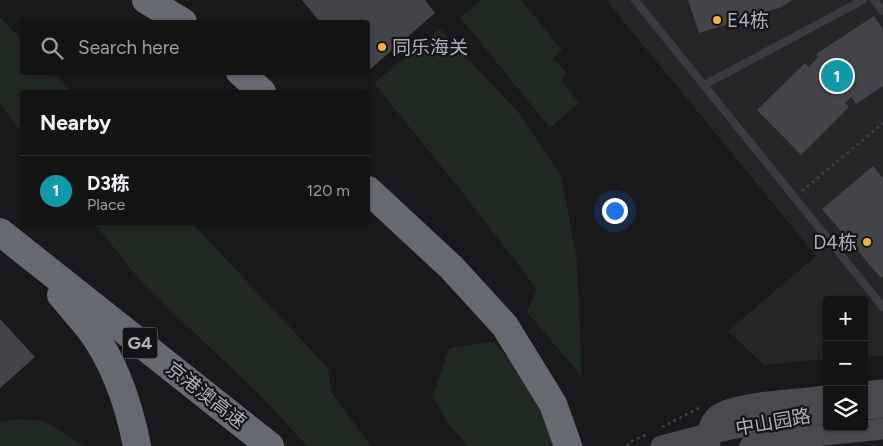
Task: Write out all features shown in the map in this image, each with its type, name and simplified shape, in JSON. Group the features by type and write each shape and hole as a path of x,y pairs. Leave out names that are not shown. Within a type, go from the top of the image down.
{"highway":[{"path":"146,0 180,20"},
{"path":"243,75 260,90"},
{"path":"370,192 452,268 505,326 553,404 568,446"},
{"path":"4,236 89,328 108,359 124,399 137,446"},
{"name":"京港澳高速","path":"4,236 270,446"}],"main road":[{"path":"868,392 883,390"},
{"path":"710,446 708,432 710,425 719,414 725,411 753,405 823,396"},
{"path":"868,409 883,408"},
{"name":"中山园路","path":"661,446 747,426 823,414"},
{"name":"中山园路","path":"750,446 815,436 883,430"},
{"path":"859,446 883,444"}],"lane":[{"path":"635,0 883,307"},
{"path":"704,85 863,0"},
{"path":"874,0 883,11"}],"path":[{"path":"794,197 883,122"}],"shaded area":[{"path":"482,0 521,0 562,50 553,59 566,72 562,81 579,103 550,128 460,17"},
{"path":"606,0 883,0 883,356 868,357 868,296 823,296 823,359 764,365 728,331 816,256"},
{"path":"0,17 20,39 20,75 54,75 69,90 20,90 20,130 0,104"},
{"path":"440,29 518,112 561,175 577,261 582,377 527,312 537,289 374,83"},
{"path":"96,225 194,225 328,368 331,392 371,446 307,446 260,395 144,285"},
{"path":"494,342 513,364 545,415 556,446 468,446 450,426 433,397 449,348"},
{"path":"15,419 44,421 85,446 0,446 0,422"}],"building":[{"name":"同乐海关","path":"302,0 425,0 435,13 370,69 370,20 318,20"},
{"name":"E4栋","path":"688,0 793,0 779,8 699,33"},
{"path":"874,16 883,29 883,86 856,104 851,97 845,103 849,107 801,155 757,110 805,63 809,67 818,57 816,54"},
{"name":"D4栋","path":"873,166 883,178 883,276 881,278 822,209"},
{"path":"0,319 35,357 0,388"}],"place":[{"name":"E4栋","path":"717,20"},
{"name":"同乐海关","path":"382,47"},
{"name":"D3栋","path":"837,76"},
{"name":"D4栋","path":"867,242"}]}
